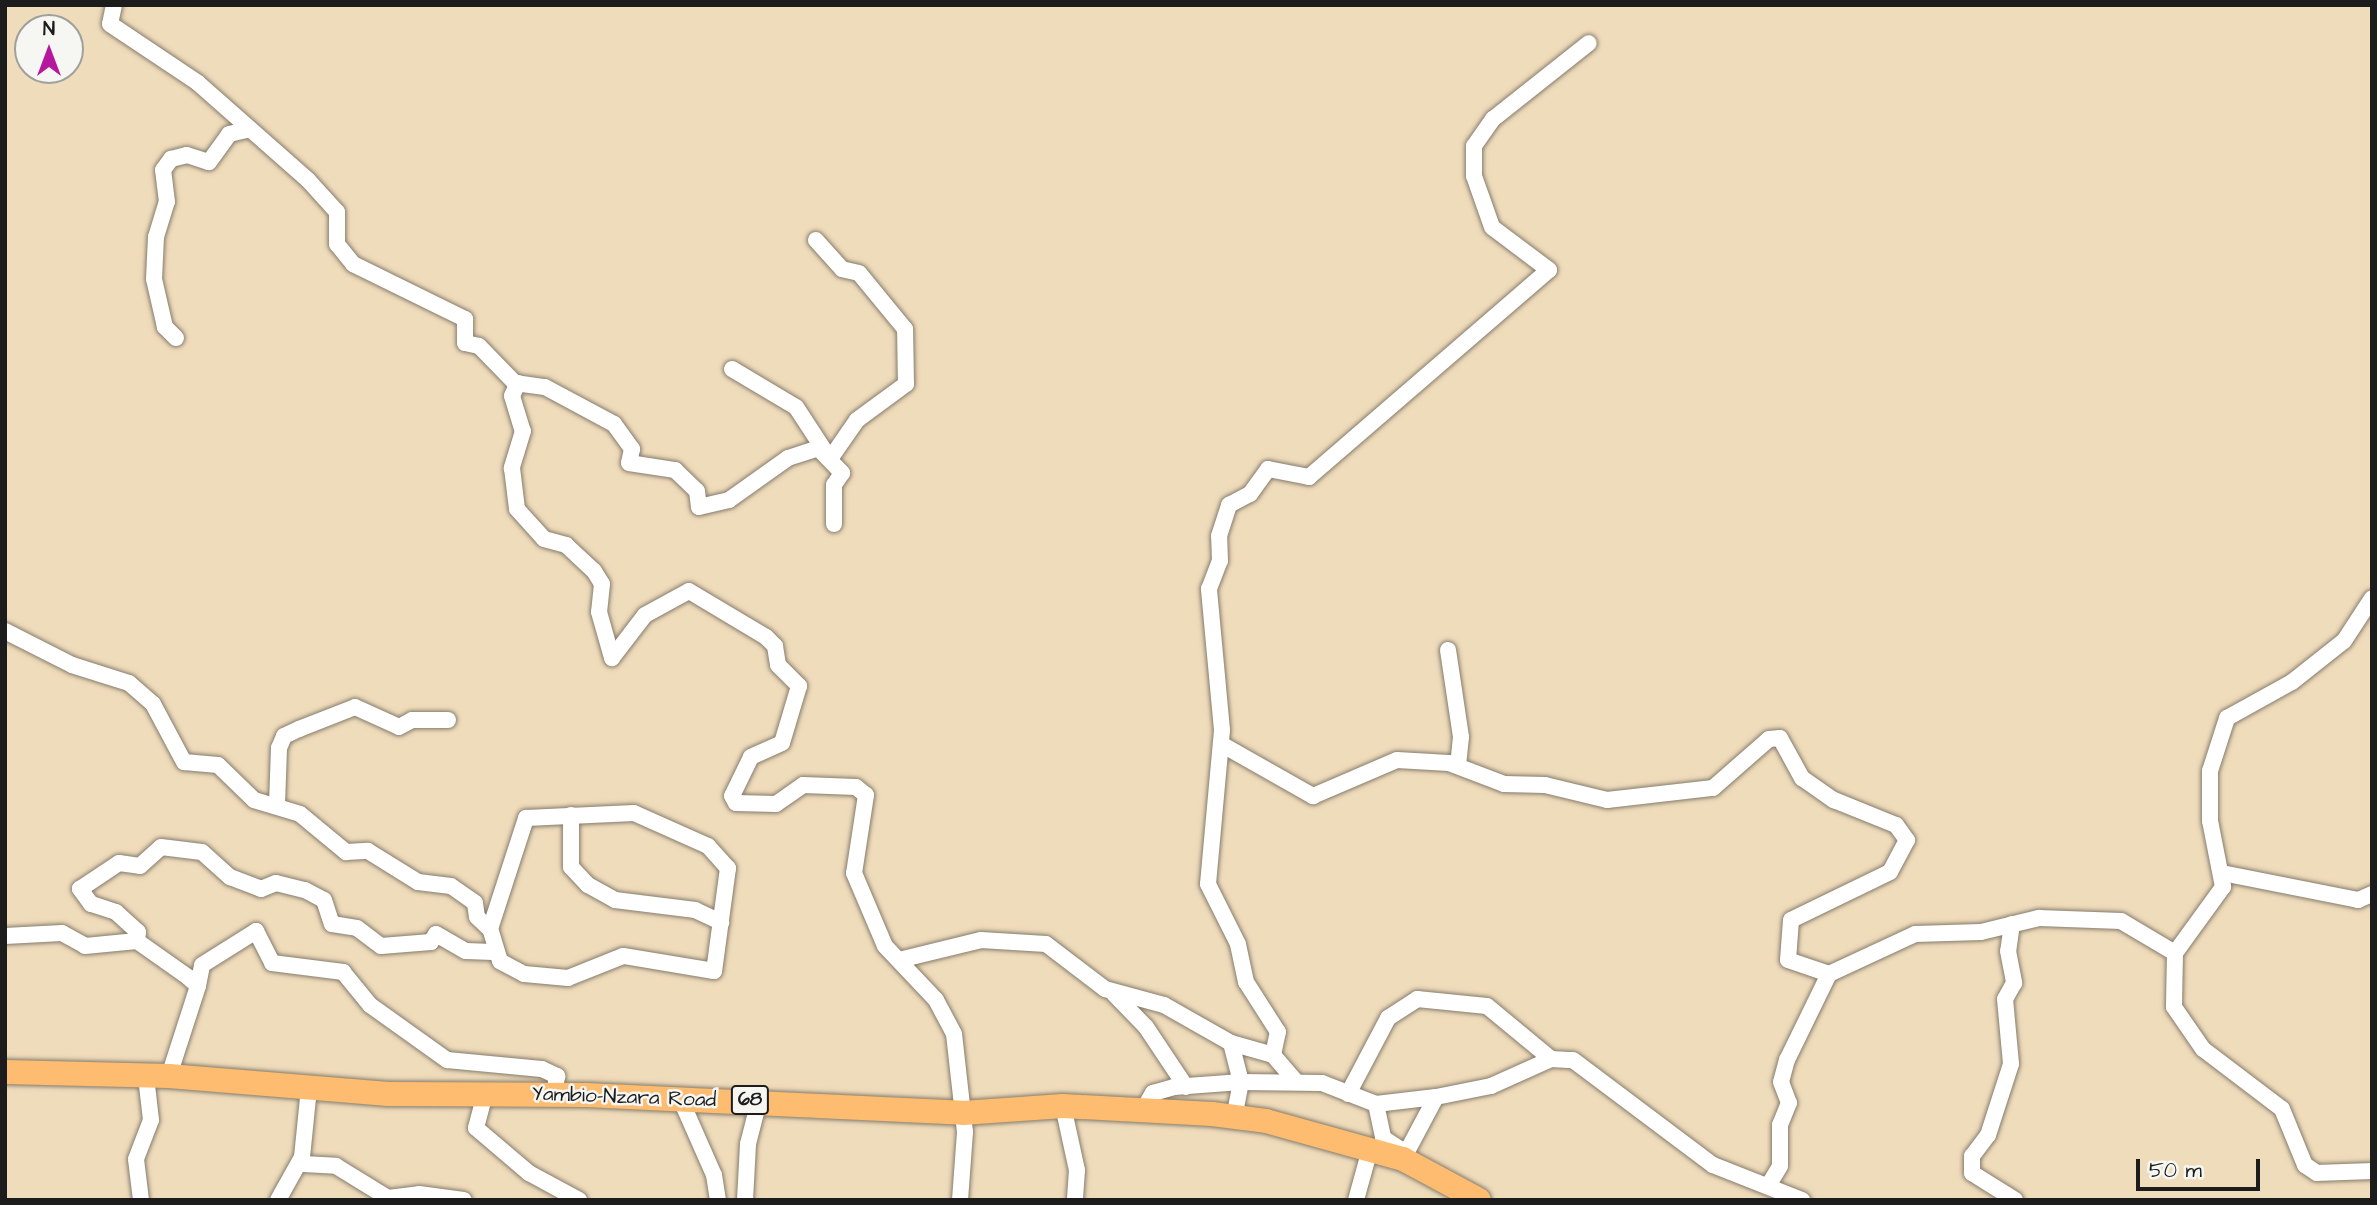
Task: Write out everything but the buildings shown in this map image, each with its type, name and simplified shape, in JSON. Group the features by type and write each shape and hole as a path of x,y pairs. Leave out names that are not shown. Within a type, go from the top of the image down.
{"main road":[{"name":"Yambio-Nzara Road","path":"5,1072 158,1076 309,1088 759,1101 963,1113 1063,1106 1198,1113 1234,1117 1405,1156 1479,1200"}],"street":[{"path":"114,5 110,24 198,83 247,130 270,141 337,212 337,244 353,264 465,319 465,343 479,346 517,383 545,387 614,424 632,449 629,463 675,470 697,491 699,507 729,500 788,458 818,449 842,473 834,485 834,524"},
{"path":"1273,1055 1278,1032 1246,982 1238,944 1208,884 1221,744 1209,589 1229,505 1250,494 1268,469 1309,477 1549,270 1492,227 1474,176 1474,146 1493,119 1589,43"},
{"path":"176,338 164,327 154,279 156,237 167,202 163,170 171,159 187,155 209,162 229,134 247,130"},
{"path":"816,240 842,269 859,273 905,330 909,350 906,383 857,420 830,460"},
{"path":"732,369 796,407 830,460"},
{"path":"517,383 512,396 523,431 512,468 517,509 544,539 566,545 594,571 602,584 599,612 612,658 645,615 689,591 775,646 774,658 792,675 798,695 782,743 751,757 732,796 736,803 761,807 803,785 856,787 866,795 854,873 885,946 936,1000 954,1034 963,1113 960,1200"},
{"path":"2372,598 2344,641 2292,682 2227,718 2210,772 2210,821 2223,887 2175,953 2174,1007 2203,1049 2282,1109 2305,1165 2317,1174 2372,1171"},
{"path":"5,631 72,665 129,683 153,704 184,762 218,765 254,800 277,806 309,820 346,852 368,851 418,882 451,886 475,903 477,917 490,929"},
{"path":"1448,650 1461,737 1458,766"},
{"path":"277,806 279,748 299,729 355,707 399,727 412,720 448,720"},
{"path":"1221,744 1313,796 1397,760 1458,766 1504,784 1545,785 1607,800 1713,788 1769,739 1780,738 1802,778 1834,800 1896,825 1908,840 1890,872 1791,920 1788,960 1829,974"},
{"path":"137,941 138,932 116,912 91,904 80,889 119,863 140,866 161,847 202,852 230,877 261,889 276,883 305,890 324,900 331,925 357,928 381,946 430,942 436,934 466,951 493,952 524,974 568,978 623,956 710,973 731,882 708,846 634,813 526,818 490,929 493,952"},
{"path":"571,815 571,867 588,885 615,900 695,910 721,922"},
{"path":"2222,873 2358,900 2372,894"},
{"path":"1768,1186 1780,1166 1780,1125 1789,1103 1781,1082 1787,1060 1829,974 1915,934 1981,932 2039,918 2121,921 2175,953"},
{"path":"2012,924 2008,951 2014,983 2005,999 2011,1064 1987,1135 1972,1156 1972,1173 2015,1200"},
{"path":"141,1200 136,1160 150,1126 158,1076 198,986 202,965 256,930 272,963 343,972 370,1005 447,1060 542,1069 556,1076 554,1094"},
{"path":"5,936 62,933 85,946 137,941 198,986"},
{"path":"899,960 981,940 1046,944 1105,989 1125,1000 1131,1017 1146,1027 1189,1087 1198,1113"},
{"path":"1105,989 1164,1004 1231,1043 1273,1055 1296,1081"},
{"path":"1348,1094 1388,1018 1418,999 1487,1006 1551,1059"},
{"path":"1231,1043 1240,1057 1241,1082 1234,1117"},
{"path":"1143,1110 1153,1093 1241,1082 1296,1081 1376,1104 1436,1097 1491,1086 1551,1059 1573,1060 1713,1165 1802,1200"},
{"path":"309,1088 303,1164 336,1166 388,1198 419,1194 464,1200"},
{"path":"485,1094 476,1128 529,1173 579,1200"},
{"path":"1376,1104 1383,1138 1405,1156 1436,1097"},
{"path":"680,1098 714,1175 718,1200"},
{"path":"745,1200 748,1144 759,1101"},
{"path":"1063,1106 1077,1170 1074,1200"},
{"path":"1356,1200 1370,1149"},
{"path":"278,1200 302,1157"}]}
